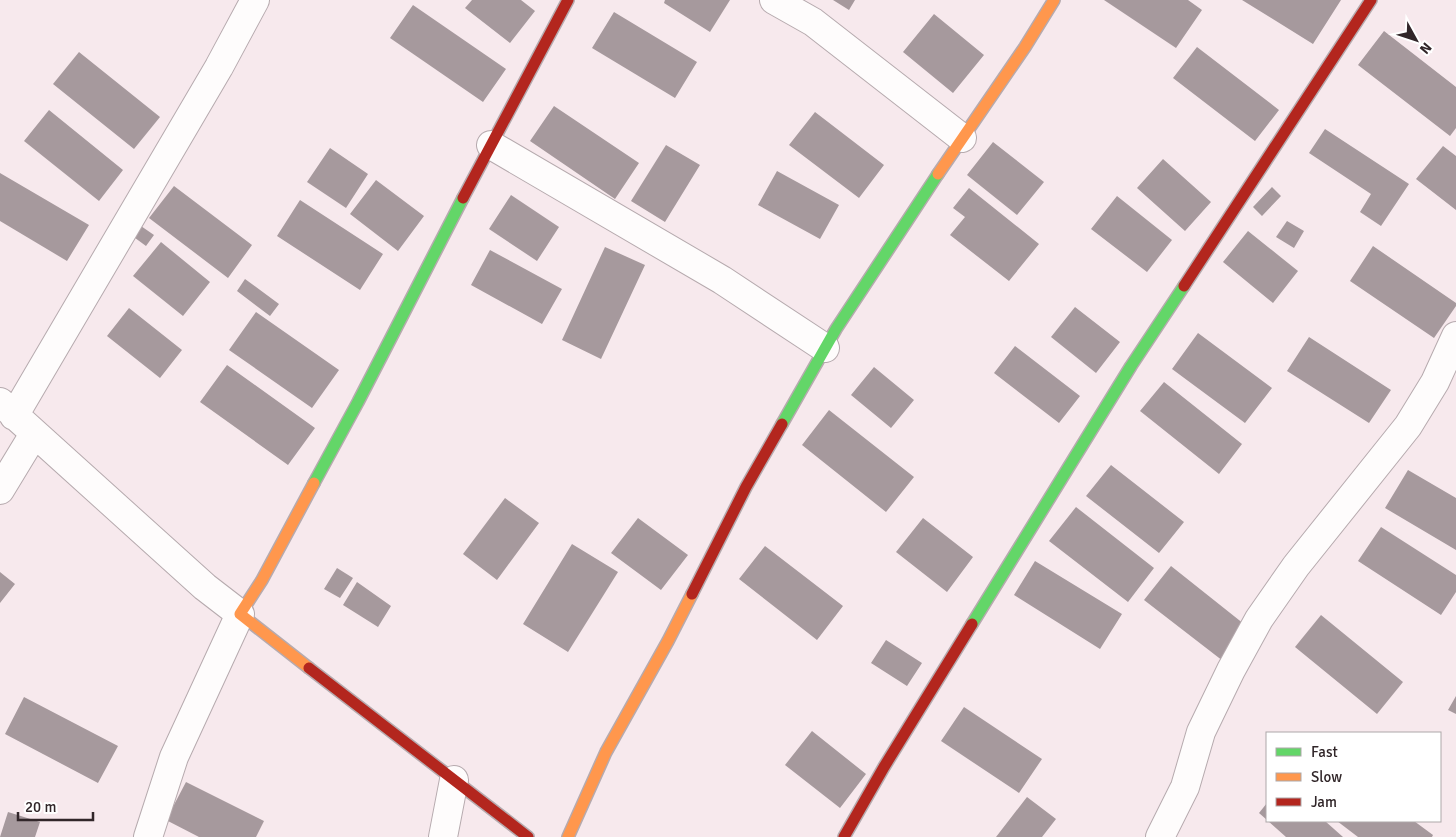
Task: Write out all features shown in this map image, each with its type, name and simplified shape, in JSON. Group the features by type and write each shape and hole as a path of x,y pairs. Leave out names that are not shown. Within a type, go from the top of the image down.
{"street":[{"path":"256,0 219,67 7,409 205,587 528,837"},
{"path":"148,837 174,757 240,614 262,580 358,402 568,0"},
{"path":"774,0 812,22 962,138"},
{"path":"568,837 606,752 668,641 746,486 836,329 962,138 1025,47 1054,0"},
{"path":"844,837 884,767 1131,366 1371,0"},
{"path":"491,145 722,280 825,348"},
{"path":"1160,837 1185,787 1201,732 1231,670 1259,619 1296,566 1408,426 1435,382 1456,336"},
{"path":"0,490 34,434"},
{"path":"443,837 454,780"}],"building":[{"path":"472,0 521,0 535,11 510,43 465,8"},
{"path":"665,0 730,0 710,32 664,3"},
{"path":"833,0 855,0 849,10"},
{"path":"1104,0 1188,0 1202,10 1176,48"},
{"path":"1242,0 1341,0 1313,44"},
{"path":"413,5 506,69 483,102 390,38"},
{"path":"614,12 697,62 675,98 592,48"},
{"path":"934,14 984,55 953,93 903,52"},
{"path":"1384,31 1456,87 1456,128 1450,136 1358,65"},
{"path":"1197,47 1279,110 1255,141 1173,78"},
{"path":"79,52 160,117 134,149 53,84"},
{"path":"554,106 639,163 615,199 530,141"},
{"path":"49,110 123,170 99,201 24,141"},
{"path":"815,112 884,165 859,198 789,145"},
{"path":"1325,129 1409,184 1381,226 1360,212 1371,194 1309,153"},
{"path":"993,142 1044,182 1017,215 967,175"},
{"path":"666,145 700,165 665,222 631,201"},
{"path":"1443,146 1456,156 1456,210 1416,179"},
{"path":"330,148 368,174 346,208 307,182"},
{"path":"1163,159 1211,202 1185,231 1137,188"},
{"path":"777,171 839,205 820,239 758,205"},
{"path":"0,173 89,225 67,261 0,221"},
{"path":"376,180 424,216 398,251 350,214"},
{"path":"174,186 252,245 228,278 149,218"},
{"path":"1272,187 1281,196 1262,216 1253,207"},
{"path":"969,188 1039,244 1009,281 950,235 965,217 953,208"},
{"path":"511,195 559,227 537,261 489,229"},
{"path":"1117,196 1172,240 1147,272 1091,229"},
{"path":"300,200 383,254 360,290 277,236"},
{"path":"1287,221 1304,231 1294,248 1276,237"},
{"path":"138,224 154,235 146,246 131,235"},
{"path":"1248,231 1298,271 1273,303 1223,262"},
{"path":"161,242 210,282 183,316 133,276"},
{"path":"1373,246 1456,303 1456,306 1434,338 1350,281"},
{"path":"605,247 645,265 601,359 562,340"},
{"path":"490,250 562,289 542,324 471,285"},
{"path":"245,279 279,304 270,316 237,291"},
{"path":"1075,307 1120,342 1096,373 1051,337"},
{"path":"129,308 182,350 160,378 107,336"},
{"path":"256,312 339,370 312,408 229,350"},
{"path":"1198,333 1272,388 1245,423 1172,369"},
{"path":"1309,337 1391,390 1369,423 1287,371"},
{"path":"1015,346 1080,396 1059,423 994,373"},
{"path":"227,365 315,428 288,465 200,402"},
{"path":"874,367 914,400 891,428 851,395"},
{"path":"1164,382 1242,444 1219,474 1140,411"},
{"path":"829,410 914,477 886,512 802,445"},
{"path":"1111,465 1184,522 1159,553 1086,496"},
{"path":"1408,470 1456,498 1456,550 1385,508"},
{"path":"505,498 539,523 497,580 463,554"},
{"path":"1076,507 1154,568 1128,602 1049,541"},
{"path":"638,518 688,555 661,590 611,553"},
{"path":"923,518 973,557 947,592 896,552"},
{"path":"1381,527 1456,575 1456,592 1441,615 1358,561"},
{"path":"572,544 618,572 568,652 523,624"},
{"path":"765,546 843,606 817,640 739,579"},
{"path":"1035,561 1122,614 1100,649 1014,595"},
{"path":"1171,566 1249,628 1223,661 1144,600"},
{"path":"337,568 353,578 340,598 324,589"},
{"path":"0,572 15,584 0,603"},
{"path":"357,582 391,606 378,627 343,605"},
{"path":"1321,615 1403,682 1377,714 1295,647"},
{"path":"886,640 922,663 907,686 871,663"},
{"path":"1456,696 1456,714 1448,710"},
{"path":"24,697 118,746 98,783 5,734"},
{"path":"964,707 1042,759 1019,793 941,741"},
{"path":"812,731 866,774 840,808 785,765"},
{"path":"186,782 264,821 256,837 199,837 166,820"},
{"path":"1027,797 1056,819 1042,837 996,837"},
{"path":"1266,804 1266,819 1259,813"},
{"path":"8,812 40,822 35,837 0,837"},
{"path":"1269,822 1326,822 1343,837 1286,837"},
{"path":"1338,822 1415,822 1433,835 1432,837 1358,837"}],"traffic: fast":[{"path":"782,424 836,329 938,174"},
{"path":"314,483 463,198"},
{"path":"972,624 1131,366 1184,286"}],"traffic: slow":[{"path":"938,174 1025,47 1054,0"},
{"path":"309,668 240,614 262,580 314,483"},
{"path":"568,837 606,752 692,594"}],"traffic: jam":[{"path":"463,198 568,0"},
{"path":"1184,286 1371,0"},
{"path":"692,594 746,487 782,424"},
{"path":"844,837 884,767 972,624"},
{"path":"309,668 528,837"}]}
